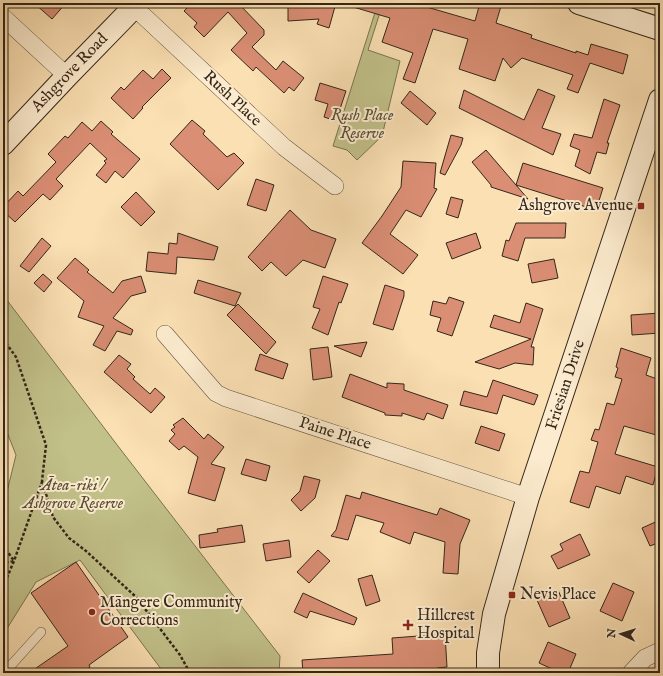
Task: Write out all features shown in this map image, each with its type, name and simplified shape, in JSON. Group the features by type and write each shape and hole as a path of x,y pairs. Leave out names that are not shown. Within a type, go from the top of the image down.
{"street":[{"path":"579,3 660,29"},
{"name":"Ashgrove Road","path":"3,144 136,5"},
{"name":"Rush Place","path":"136,5 284,147 335,186"},
{"path":"3,17 67,76"},
{"name":"Friesian Drive","path":"488,673 488,653 494,614 528,497 658,113"},
{"name":"Paine Place","path":"165,334 216,393 226,398 528,497"},
{"path":"631,673 645,658 660,652"}],"lane":[{"path":"4,673 41,632"}],"path":[{"path":"3,339 16,357 46,445 42,481 14,561 3,587"},
{"path":"42,481 54,517 69,538 86,551 136,597 180,655 190,673"},
{"path":"3,545 14,561"},
{"path":"3,563 14,561"}],"green space":[{"name":"Rush Place Reserve","path":"378,3 383,3 368,50 400,61 382,136 357,160 347,150 333,146"},
{"name":"Ātea-riki / Ashgrove Reserve","path":"3,295 280,656 279,673 164,673 80,560 36,582 3,635 3,508 16,455 3,422"}],"building":[{"path":"34,3 66,3 52,19"},
{"path":"192,3 238,3 264,30 264,35 252,47 276,70 283,61 304,78 294,91 289,87 284,93 256,67 253,71 231,50 247,33 228,12 204,37 194,27 197,23 184,11"},
{"path":"288,3 336,3 329,28 317,24 319,19 288,21"},
{"path":"351,3 413,3 475,21 480,3 490,3 501,6 496,23 532,35 531,38 576,53 576,51 588,55 591,44 628,55 623,74 590,63 578,93 567,89 573,75 522,58 511,68 503,58 495,81 459,69 468,39 433,29 415,83 403,79 413,53 382,42 390,18 350,6"},
{"path":"162,69 171,78 142,107 143,108 133,119 111,98 121,87 124,90 143,70 153,79"},
{"path":"320,83 346,91 336,121 324,117 328,104 315,100"},
{"path":"538,89 555,96 542,128 561,134 553,155 459,108 464,90 524,120"},
{"path":"410,91 436,113 427,125 401,103"},
{"path":"604,99 620,105 607,143 609,143 606,154 597,152 590,174 575,166 580,150 570,146 574,134 592,138"},
{"path":"192,120 205,131 203,134 227,157 234,153 244,163 218,190 170,144"},
{"path":"101,121 113,132 111,134 140,159 123,178 115,171 106,183 96,175 106,163 104,161 107,159 90,143 56,179 63,186 50,200 43,194 15,222 3,211 3,207 18,191 23,196 56,162 48,154 65,136 68,138 82,122 92,131"},
{"path":"451,135 463,138 461,145 445,175 440,173"},
{"path":"486,150 528,199 491,187 491,185 472,162"},
{"path":"403,161 436,163 434,188 437,189 421,217 406,210 390,234 418,255 403,274 362,243 401,187"},
{"path":"523,163 603,188 596,210 516,185"},
{"path":"256,179 274,185 266,211 247,205"},
{"path":"136,192 155,212 141,226 121,207"},
{"path":"451,197 463,200 458,218 446,214"},
{"path":"290,210 311,230 336,239 325,268 303,260 286,276 271,262 262,271 248,257"},
{"path":"516,223 566,223 565,238 525,238 518,261 502,256 506,240 509,241"},
{"path":"178,233 218,247 214,260 177,257 176,274 146,271 148,252 168,254 169,243 177,244"},
{"path":"476,233 481,248 452,259 446,243"},
{"path":"42,238 51,246 29,272 20,266"},
{"path":"75,258 89,270 87,272 113,293 122,281 141,276 146,292 131,296 113,318 133,330 131,335 117,331 105,351 93,345 104,326 78,317 84,301 57,278"},
{"path":"554,259 558,278 532,283 528,264"},
{"path":"43,274 52,282 44,292 34,283"},
{"path":"323,276 348,284 341,303 339,302 328,335 312,328 320,309 313,307"},
{"path":"198,280 241,293 235,306 194,293"},
{"path":"385,285 404,291 404,296 393,330 373,324"},
{"path":"449,297 464,302 452,336 437,331 441,318 430,315 433,301 446,304"},
{"path":"526,303 543,309 531,347 534,347 533,365 515,363 499,369 475,362 531,339 490,327 494,315 520,323"},
{"path":"238,304 276,342 266,354 227,315"},
{"path":"660,313 660,333 632,335 631,315"},
{"path":"367,342 361,357 334,346"},
{"path":"328,347 332,377 313,380 310,349"},
{"path":"621,348 651,358 646,375 660,380 660,436 624,426 615,454 658,467 653,485 626,476 620,494 596,486 589,508 570,502 580,471 589,473 598,442 591,440 595,429 599,430 607,403 614,405 622,379 615,377"},
{"path":"260,354 288,364 283,379 255,370"},
{"path":"119,355 131,364 127,369 135,377 133,379 150,394 155,388 165,397 151,413 104,372"},
{"path":"350,374 387,388 387,383 404,384 404,390 448,405 443,419 427,413 424,420 402,413 402,416 385,415 385,413 342,397"},
{"path":"493,380 538,395 534,405 503,395 497,414 460,405 464,391 487,397"},
{"path":"183,418 204,439 208,434 224,447 211,464 225,468 215,501 188,493 198,457 184,446 179,450 169,441 175,434 171,430 175,427 173,425"},
{"path":"481,426 505,434 499,451 475,443"},
{"path":"246,459 270,466 266,481 241,474"},
{"path":"304,476 320,480 315,498 301,511 291,500 300,491"},
{"path":"362,492 437,515 440,508 470,520 460,544 458,574 443,573 445,542 414,532 410,544 380,532 384,523 356,515 348,540 331,536 336,530 346,495 360,499"},
{"path":"660,520 660,542 650,546 642,528"},
{"path":"242,525 245,542 200,548 199,535 218,532 217,529"},
{"path":"580,534 590,555 558,569 551,556 563,550 560,544"},
{"path":"289,540 291,557 266,561 263,544"},
{"path":"318,550 330,561 309,583 297,572"},
{"name":"Māngere Community Corrections","path":"76,562 128,637 89,665 90,667 82,673 29,673 68,646 31,593"},
{"path":"372,575 380,601 366,606 358,579"},
{"path":"613,583 634,592 622,621 600,611"},
{"path":"558,590 570,618 549,627 537,600"},
{"path":"303,593 357,618 354,625 310,611 307,618 294,612"},
{"path":"445,634 447,667 437,668 437,673 303,673 302,660 393,654 392,638"},
{"path":"548,642 576,654 568,673 561,673 539,663"}],"place":[{"name":"Ashgrove Avenue","path":"641,206"},
{"name":"Nevis Place","path":"512,595"},
{"name":"Māngere Community Corrections","path":"92,612"},
{"name":"Hillcrest Hospital","path":"408,625"}]}
